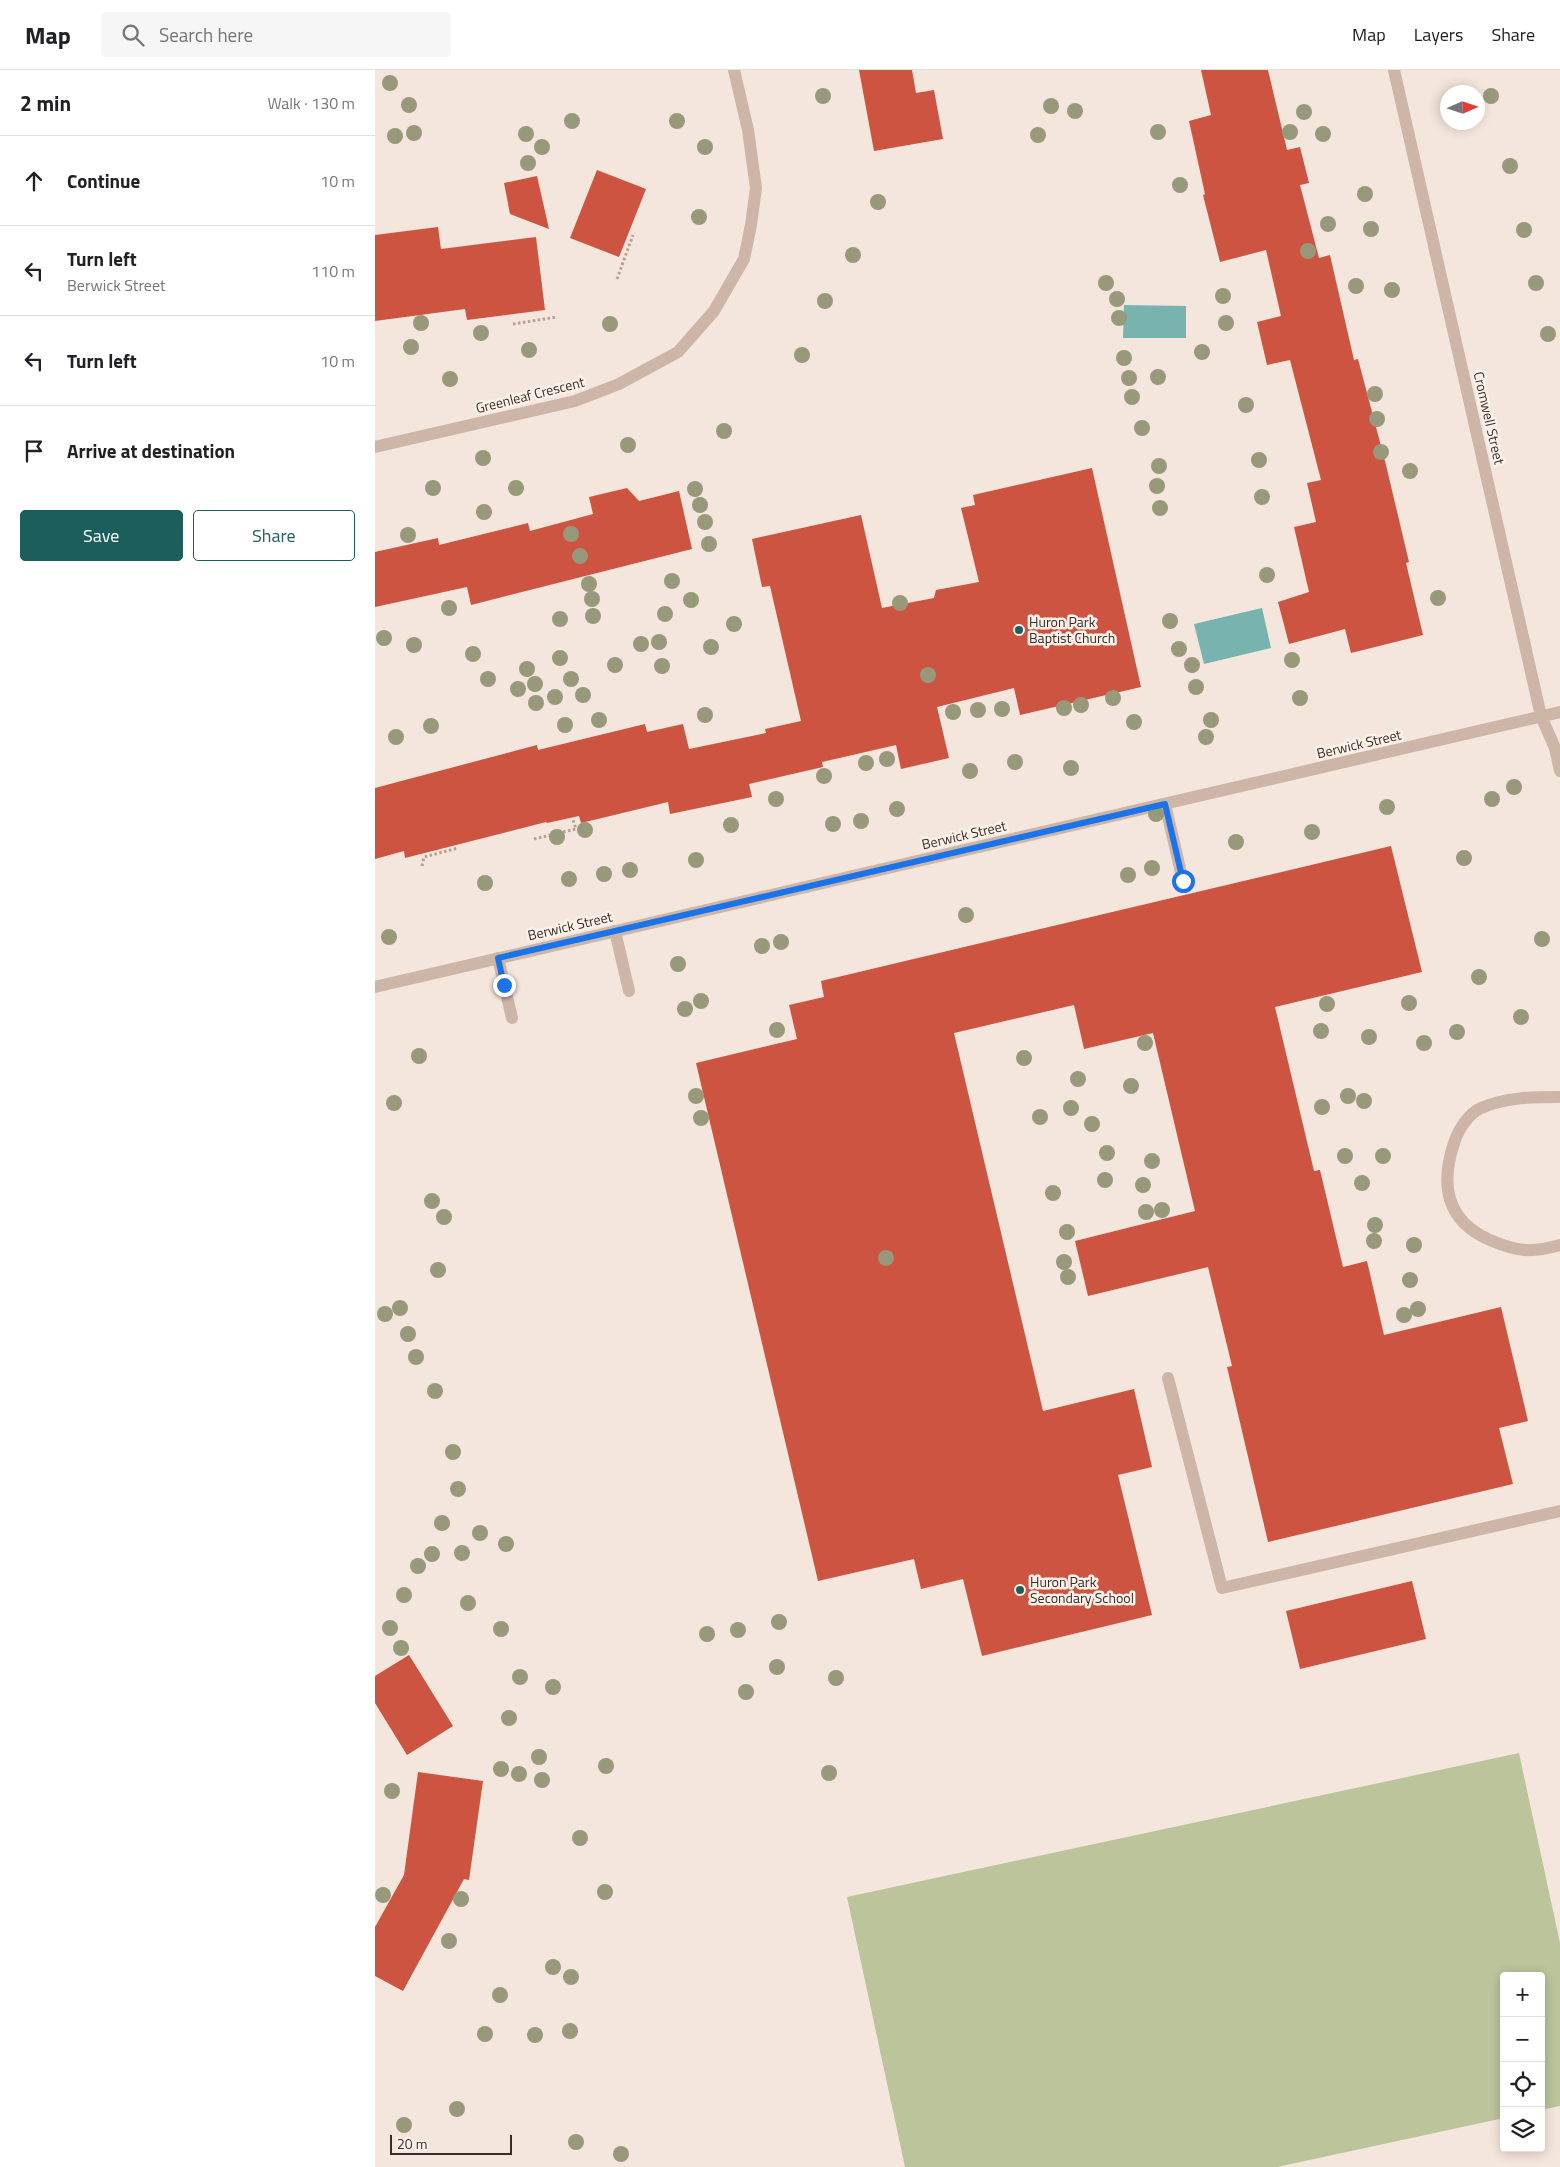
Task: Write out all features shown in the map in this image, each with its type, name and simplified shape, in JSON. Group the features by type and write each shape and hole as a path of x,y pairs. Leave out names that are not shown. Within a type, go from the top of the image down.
{"street":[{"name":"Greenleaf Crescent","path":"375,447 575,401 619,384 678,352 714,312 744,259 751,224 755,180 749,130 734,70"},
{"name":"Cromwell Street","path":"1394,70 1541,716 1555,748 1560,771"},
{"name":"Berwick Street","path":"375,987 1560,712"},
{"path":"1165,804 1183,881"},
{"path":"615,931 629,991"},
{"path":"498,958 512,1018"},
{"path":"1560,1097 1523,1097 1480,1108 1458,1130 1449,1158 1446,1181 1451,1203 1463,1224 1478,1235 1511,1249 1539,1251 1560,1245"},
{"path":"1168,1378 1222,1588 1560,1511"}],"path":[{"path":"617,279 633,235"},
{"path":"513,324 557,317"},
{"path":"534,839 575,829 573,820"},
{"path":"421,866 425,858 458,848"}],"green space":[{"path":"1519,1753 1560,1943 1560,2106 1545,2109 1545,1972 1500,1972 1500,2119 1277,2167 905,2167 847,1897"}],"water":[{"path":"1124,305 1186,306 1186,338 1123,338"},
{"path":"1262,608 1271,648 1204,664 1194,624"}],"building":[{"path":"859,70 912,70 916,93 934,90 943,139 874,151"},
{"path":"1201,70 1268,70 1287,150 1300,147 1309,183 1300,185 1319,258 1330,255 1354,360 1358,359 1386,465 1409,562 1406,563 1423,635 1351,653 1345,629 1289,644 1278,602 1309,592 1294,527 1316,522 1307,483 1321,480 1290,360 1267,365 1257,322 1281,316 1266,250 1220,262 1203,195 1205,194 1189,121 1211,115"},
{"path":"597,170 646,189 619,257 570,238"},
{"path":"537,176 549,229 510,214 504,183"},
{"path":"438,227 441,249 536,237 545,310 467,320 465,309 375,321 375,235"},
{"name":"Huron Park Baptist Church","path":"1092,468 1141,687 1020,715 1014,688 937,707 949,758 901,769 896,745 822,762 823,767 749,784 752,797 670,814 668,802 581,823 579,816 546,822 405,858 404,851 375,859 375,788 537,745 538,750 645,724 647,732 683,724 689,749 766,733 765,729 801,721 770,586 762,587 752,539 861,515 882,608 934,598 936,590 979,582 961,508 975,505 973,495"},
{"path":"627,488 639,501 679,491 692,549 471,605 467,587 375,607 375,552 438,538 439,545 528,523 530,531 593,514 589,497"},
{"path":"1391,846 1422,972 1275,1007 1314,1171 1320,1170 1343,1267 1367,1261 1384,1335 1501,1307 1528,1421 1499,1428 1513,1484 1268,1542 1227,1367 1232,1366 1208,1267 1088,1296 1075,1241 1195,1211 1153,1033 1084,1049 1074,1005 954,1033 1043,1411 1134,1389 1152,1467 1118,1475 1152,1615 982,1656 963,1579 921,1589 914,1559 818,1581 696,1063 797,1039 789,1005 824,997 821,981"},
{"path":"1412,1581 1426,1639 1300,1669 1286,1611"},
{"path":"409,1655 453,1726 407,1755 375,1703 375,1676"},
{"path":"418,1772 483,1781 469,1880 464,1879 403,1991 375,1976 375,1927 404,1875"}],"place":[{"name":"Huron Park Baptist Church","path":"1019,630"},
{"name":"Huron Park Secondary School","path":"1020,1590"}],"route":[{"path":"504,985 498,958 1165,804 1183,881"}]}
